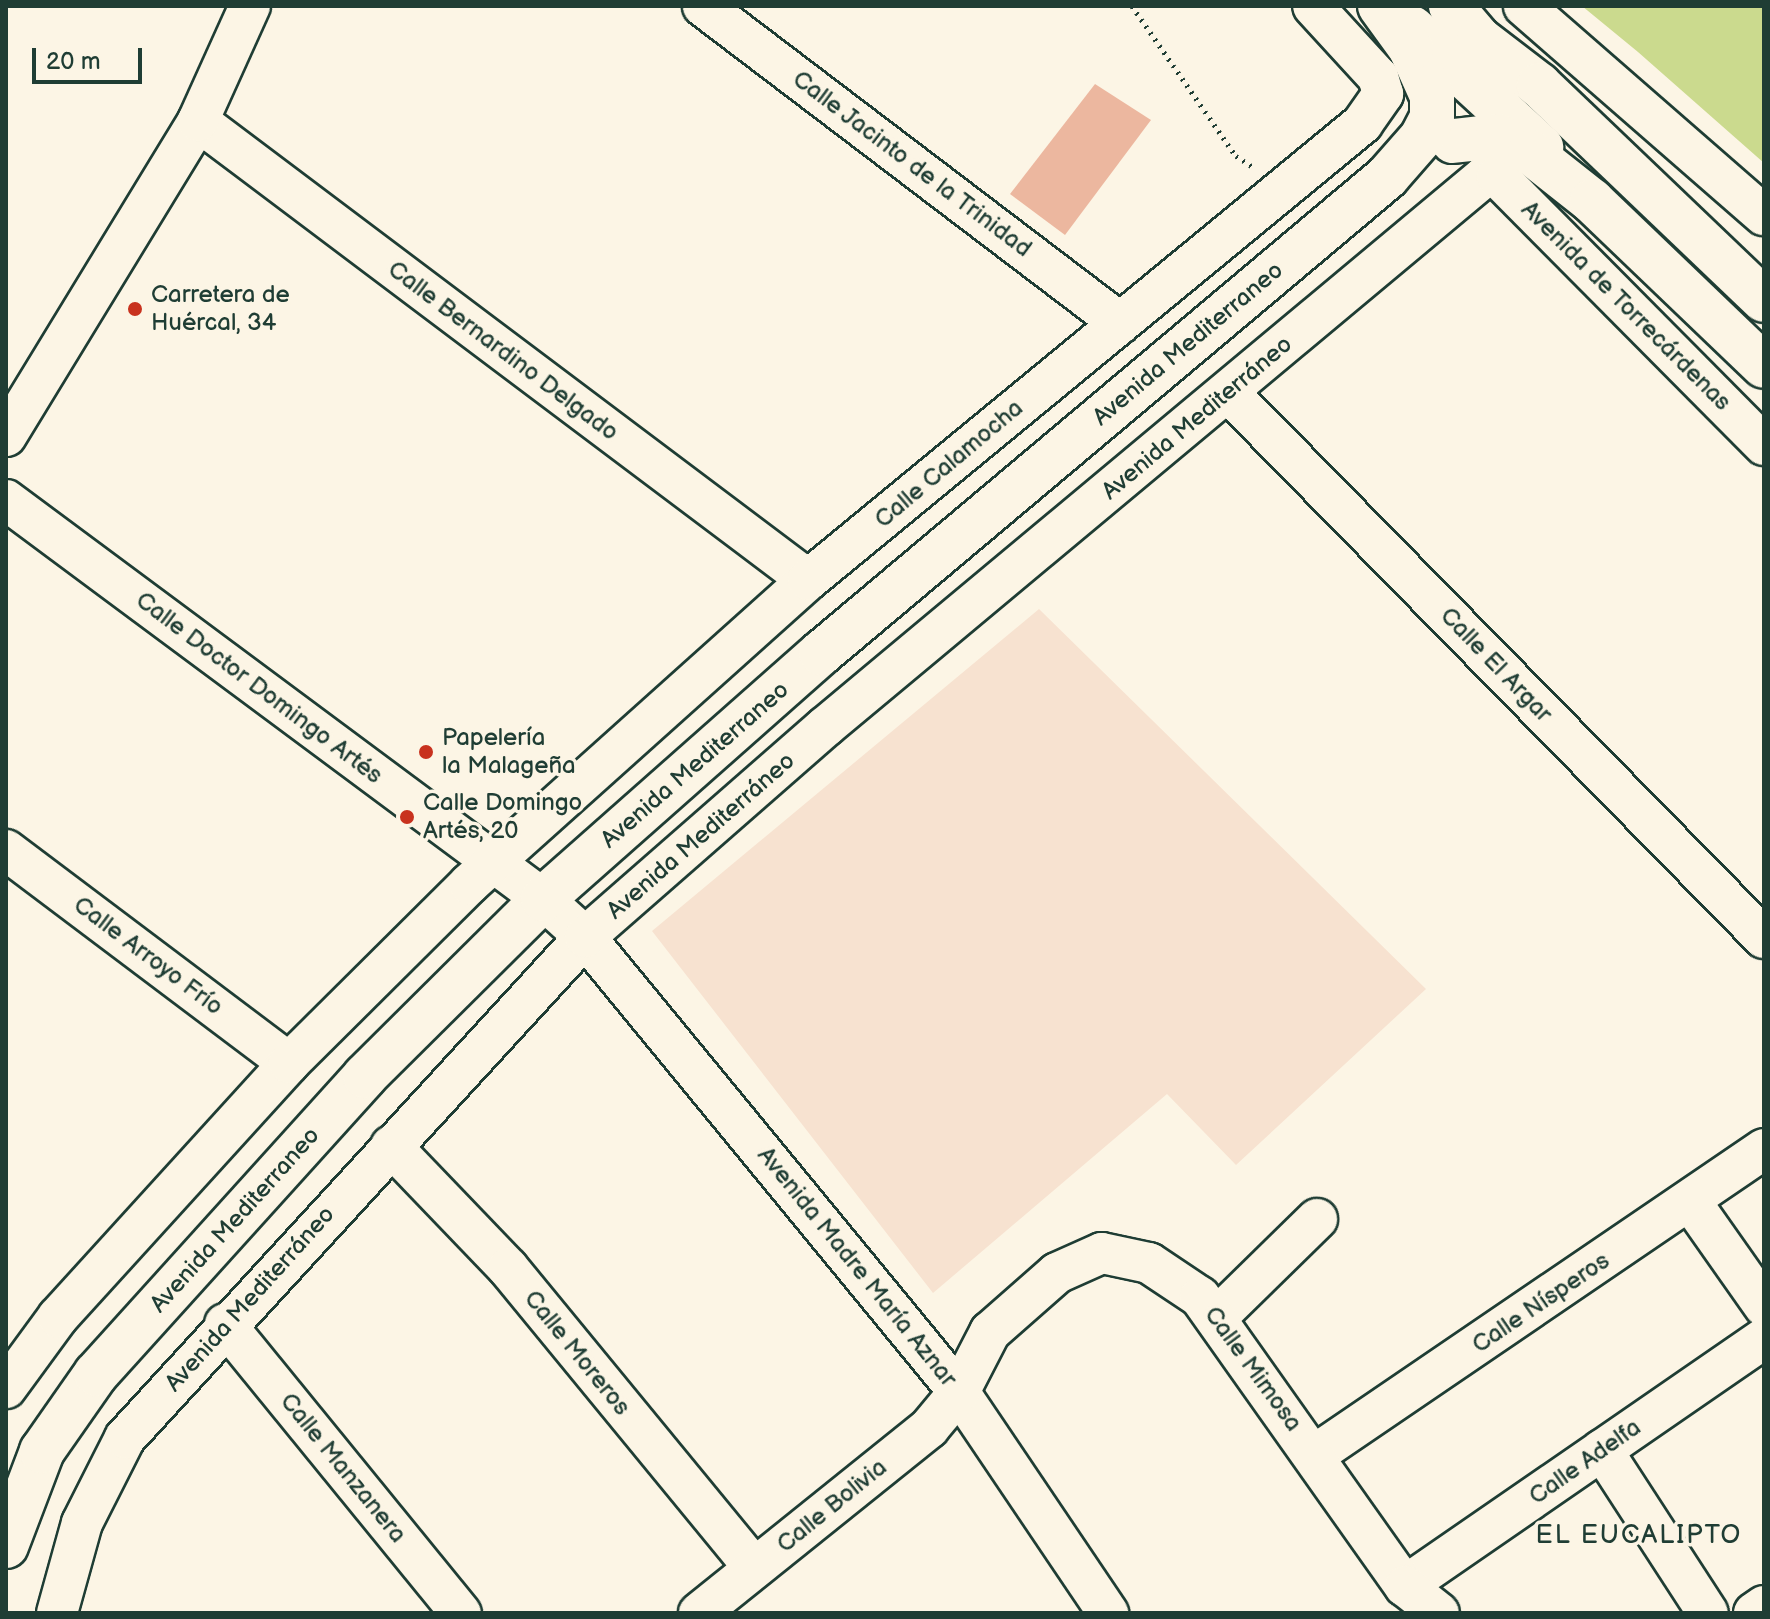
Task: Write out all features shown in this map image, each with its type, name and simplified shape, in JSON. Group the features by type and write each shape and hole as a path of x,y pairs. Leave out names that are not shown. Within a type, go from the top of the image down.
{"main road":[{"path":"1383,6 1531,135 1592,201"},
{"path":"1383,6 1411,49 1432,96 1432,117 1422,137 1387,177"},
{"path":"1451,6 1479,39 1539,85 1764,300"},
{"path":"1387,177 1453,141 1478,112 1486,73 1479,39"},
{"path":"1453,141 1498,136 1516,143 1592,201"},
{"name":"Avenida Mediterraneo","path":"6,1546 42,1451 96,1374 365,1076 543,899 821,653 1387,177"},
{"name":"Avenida de Torrecárdenas","path":"1592,201 1764,366"}],"street":[{"path":"6,436 198,121 250,6"},
{"name":"Calle Jacinto de la Trinidad","path":"703,6 1120,323"},
{"name":"Calle Calamocha","path":"494,862 808,580 1362,124 1383,94 1370,65 1313,6"},
{"path":"1530,12 1764,215"},
{"name":"Calle Bernardino Delgado","path":"198,121 808,580"},
{"name":"Avenida de Torrecárdenas","path":"1484,177 1497,176 1764,445"},
{"name":"Avenida Mediterráneo","path":"57,1613 82,1523 125,1438 225,1324 585,937 825,727 1484,177"},
{"name":"Calle El Argar","path":"1228,392 1764,938"},
{"name":"Calle Doctor Domingo Artés","path":"6,500 494,862 543,899 585,937"},
{"name":"Calle Arroyo Frío","path":"6,850 289,1063"},
{"path":"6,1388 58,1317 289,1063 494,862"},
{"name":"Avenida Madre María Aznar","path":"585,937 959,1392 1108,1613"},
{"name":"Calle Moreros","path":"391,1146 508,1268 754,1568"},
{"name":"Calle Nísperos","path":"1316,1454 1691,1202 1764,1149"},
{"path":"1691,1202 1764,1306"},
{"path":"1217,1317 1317,1219"},
{"name":"Calle Mimosa","path":"959,1392 990,1332 1057,1273 1102,1253 1149,1263 1200,1297 1217,1317 1316,1454 1405,1586 1439,1613"},
{"name":"Calle Manzanera","path":"225,1324 461,1613"},
{"name":"Calle Adelfa","path":"1405,1586 1764,1338"},
{"name":"Calle Bolivia","path":"699,1613 929,1428 959,1392"},
{"path":"1602,1450 1708,1613"},
{"path":"1754,1613 1764,1606"}],"path":[{"path":"1132,6 1236,156 1265,174"}],"shaded area":[{"path":"1039,609 1426,989 1236,1165 1167,1094 933,1293 652,931"}],"green space":[{"path":"1582,6 1764,6 1764,163 1638,52"}],"building":[{"path":"1095,84 1151,120 1065,235 1010,194"}],"place":[{"name":"Carretera de Huércal, 34","path":"135,309"},
{"name":"Papelería la Malageña","path":"426,752"},
{"name":"Calle Domingo Artés, 20","path":"407,817"}],"district":[{"name":"EL EUCALIPTO","path":"1639,1536"}]}
